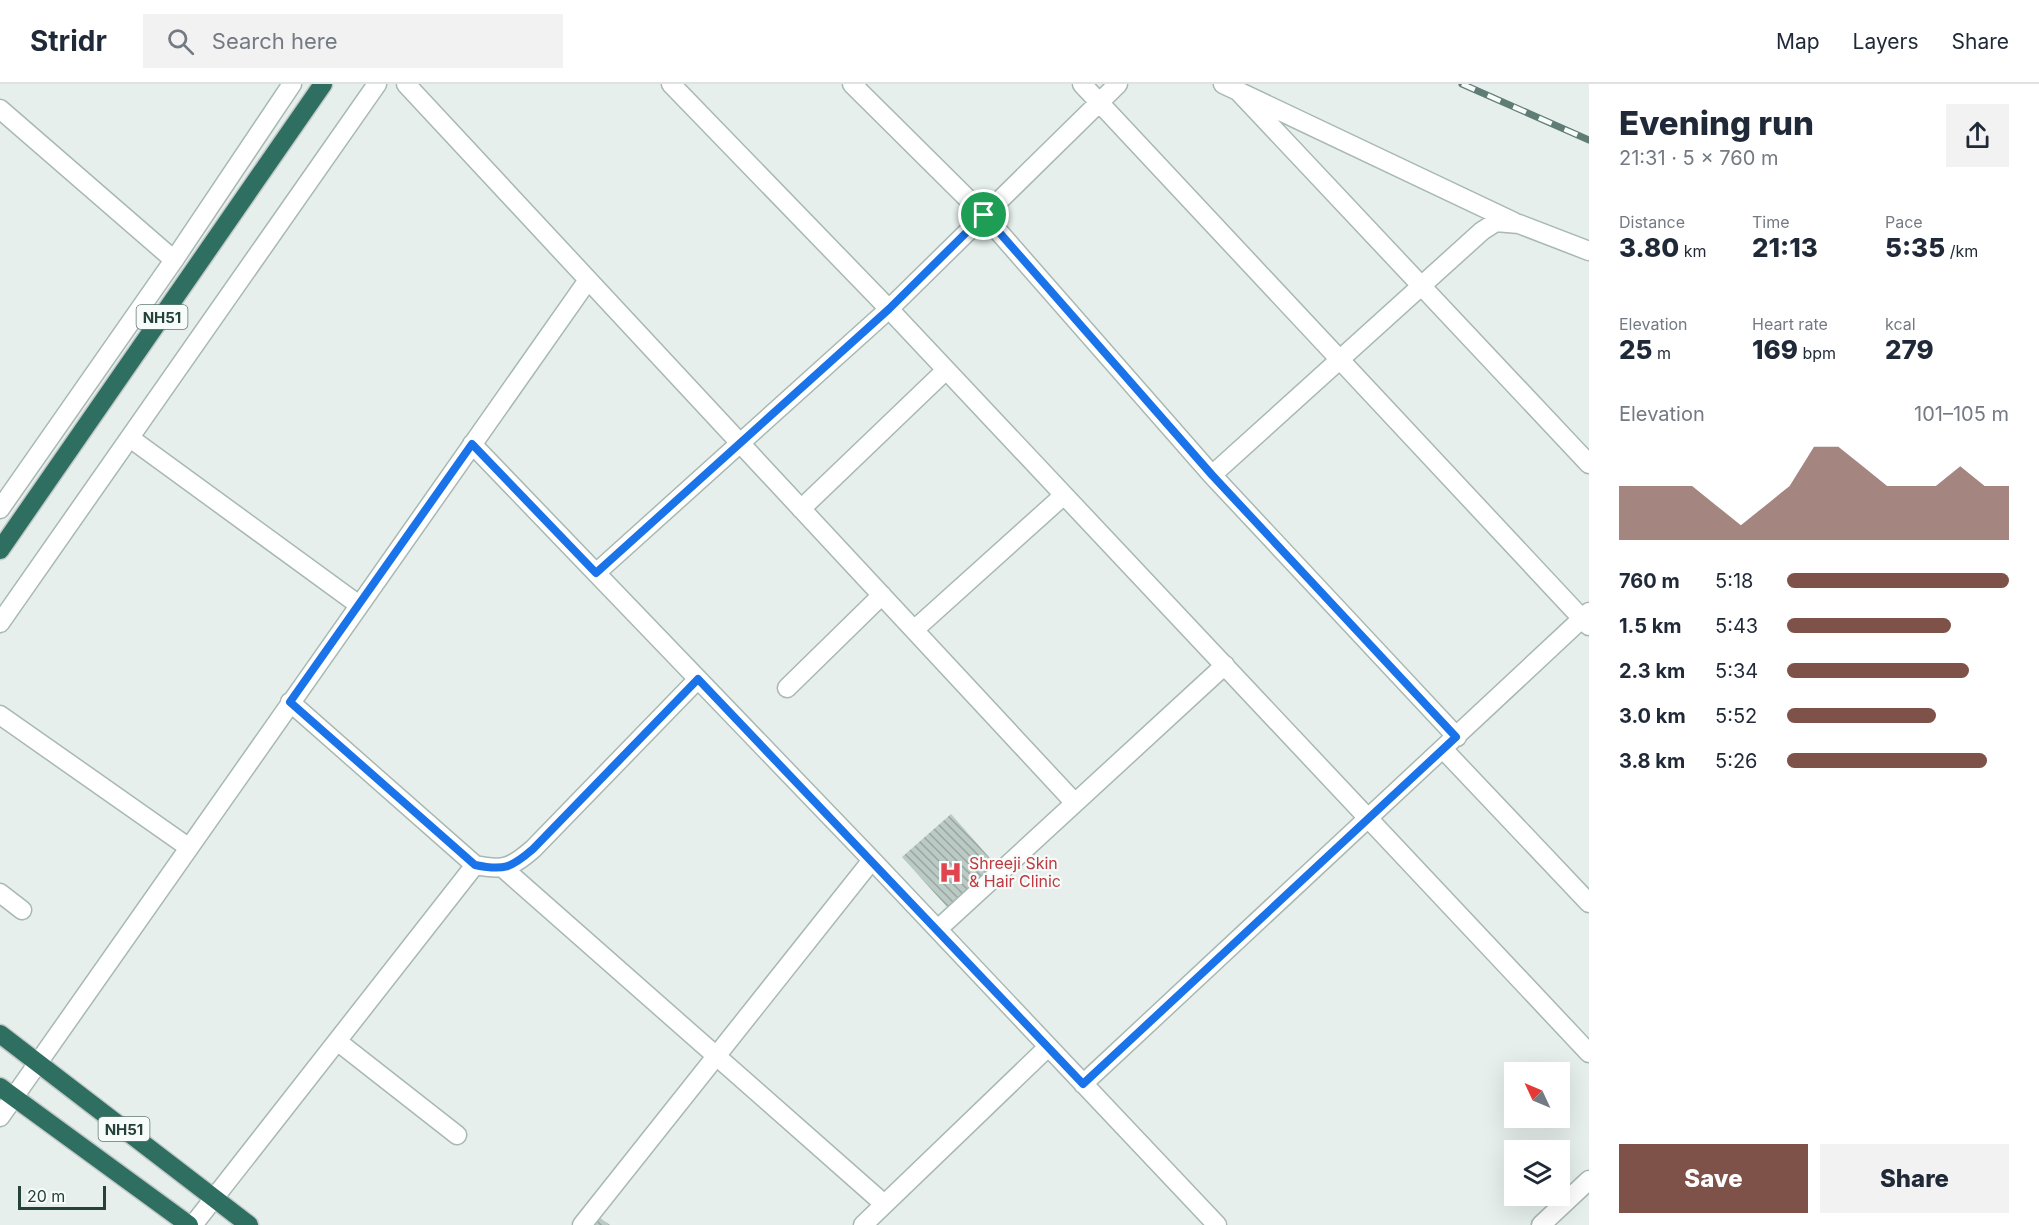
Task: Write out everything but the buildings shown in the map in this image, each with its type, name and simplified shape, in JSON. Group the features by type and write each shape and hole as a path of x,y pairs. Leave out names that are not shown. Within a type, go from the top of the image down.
{"highway":[{"name":"NH51","path":"0,550 323,84"},
{"name":"NH51","path":"0,1034 249,1225"},
{"name":"NH51","path":"7,1092 191,1225"}],"street":[{"path":"0,509 174,260 292,84"},
{"path":"0,623 377,84"},
{"path":"406,84 1076,803"},
{"path":"671,84 889,309 1589,1053"},
{"path":"852,84 984,215 1589,903"},
{"path":"1082,84 1340,360 1587,619 1083,1084"},
{"path":"596,573 889,309 1118,84"},
{"path":"1230,88 1519,224 1589,252"},
{"path":"1230,88 1589,464"},
{"path":"0,109 174,260"},
{"path":"1212,475 1482,231 1496,222 1519,224"},
{"path":"0,1117 7,1092 38,1063 588,280"},
{"path":"801,509 946,370"},
{"path":"130,438 359,604"},
{"path":"472,444 938,929 1217,1225"},
{"path":"914,630 1064,495"},
{"path":"787,688 882,595"},
{"path":"938,929 1225,665"},
{"path":"290,702 475,865 497,869 514,864 533,849 698,679"},
{"path":"0,715 188,847"},
{"path":"582,1225 872,860"},
{"path":"191,1225 475,865"},
{"path":"503,868 884,1203"},
{"path":"0,894 22,910"},
{"path":"337,1041 457,1135"},
{"path":"863,1225 1048,1047"},
{"path":"1541,1225 1589,1180"}],"railway":[{"path":"1462,84 1589,140"}],"place":[{"name":"Shreeji Skin & Hair Clinic","path":"951,872"}],"route":[{"path":"984,215 1212,475 1456,737 1083,1084 698,679 533,849 514,864 497,869 475,865 290,702 472,444 596,573 889,309 984,215"}]}
